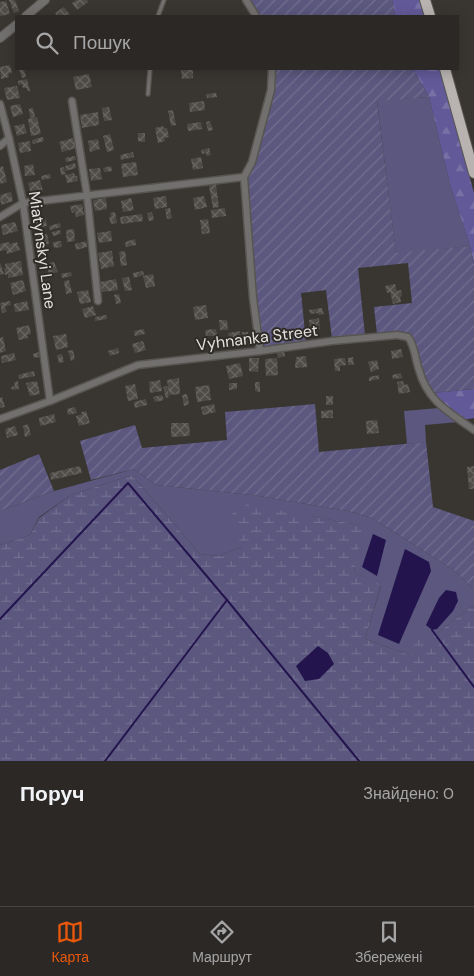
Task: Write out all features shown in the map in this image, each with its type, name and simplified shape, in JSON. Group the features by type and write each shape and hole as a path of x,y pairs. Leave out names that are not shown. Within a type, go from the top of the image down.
{"highway":[{"path":"425,0 430,15"},
{"path":"445,70 474,173"}],"street":[{"path":"27,15 45,0"},
{"path":"246,0 255,15"},
{"path":"0,38 15,26"},
{"path":"260,351 253,298 244,177 252,162 271,90 272,70"},
{"path":"72,101 87,195 98,301"},
{"name":"Miatynskyi Lane","path":"0,104 23,203 50,401"},
{"path":"0,146 9,138"},
{"path":"0,217 23,203 244,177"},
{"name":"Vyhnanka Street","path":"0,419 138,365 397,335 408,337 412,342 419,372 430,395 440,406 474,430"}],"lane":[{"path":"158,15 164,0"},
{"path":"148,94 150,70"}],"green space":[{"path":"248,0 392,0 395,15 257,15"},
{"path":"392,0 419,0 424,15 395,15"},
{"path":"274,70 414,70 429,97 377,101 396,253 470,246 474,264 474,389 432,393 422,371 414,341 409,334 377,334 374,307 412,303 408,263 358,268 365,335 332,339 326,290 301,293 306,342 262,349 246,178"},
{"path":"414,70 440,70 474,193 474,264 451,188 429,97"},
{"path":"429,97 451,188 470,246 396,254 377,100"},
{"path":"474,389 474,418 463,420 442,404 432,393"},
{"path":"315,404 319,452 426,442 433,507 474,521 474,590 455,571 372,518 348,511 252,495 156,485 134,469 91,480 80,441 135,425 142,448 227,440 225,412"},
{"path":"439,408 458,422 425,425 426,442 407,444 404,411"},
{"path":"39,454 54,491 0,511 0,470"},
{"path":"134,469 156,485 252,495 348,511 372,518 455,571 474,590 474,608 472,606 410,655 365,639 381,586 354,572 363,526 310,516 218,556 200,554 132,475 71,495 39,517 30,535 0,545 0,511 54,491"},
{"path":"132,475 200,554 218,556 242,547 230,515 247,504 364,526 354,572 381,585 365,639 410,655 419,633 430,639 472,606 474,608 474,761 0,761 0,545 30,535 39,518 71,495"}],"shaded area":[{"path":"373,534 386,540 377,576 362,567"},
{"path":"405,549 429,562 431,571 399,644 378,635"},
{"path":"446,590 456,592 458,601 453,611 437,629 432,630 426,625 439,598"},
{"path":"318,646 328,653 334,664 319,679 305,681 296,666"}],"building":[{"path":"9,0 15,0 19,11 14,13"},
{"path":"76,0 87,0 88,2 77,10 72,3"},
{"path":"6,1 10,14 0,16 0,2"},
{"path":"64,7 70,15 56,15 55,13"},
{"path":"10,65 12,73 8,74 9,77 1,79 0,67"},
{"path":"19,70 24,70 26,77 22,78"},
{"path":"181,70 193,70 193,78 182,79"},
{"path":"89,74 92,87 76,90 73,77"},
{"path":"27,79 30,91 27,91 27,88 23,88 22,84 18,85 18,81"},
{"path":"17,86 20,98 7,100 4,88"},
{"path":"216,93 217,97 207,98 206,94"},
{"path":"204,101 205,110 190,112 189,103"},
{"path":"20,104 23,114 13,117 10,106"},
{"path":"109,107 112,120 104,121 102,108"},
{"path":"33,108 35,117 30,118 29,109"},
{"path":"173,110 176,125 171,126 168,111"},
{"path":"98,112 99,125 82,128 80,115"},
{"path":"37,117 41,134 31,136 28,119"},
{"path":"210,121 213,130 208,131 206,122"},
{"path":"201,122 202,129 188,131 187,124"},
{"path":"24,124 27,133 17,136 14,126"},
{"path":"163,126 167,128 169,137 164,138 165,141 158,143 155,128"},
{"path":"138,133 145,133 145,142 138,141"},
{"path":"110,134 114,150 107,152 103,136"},
{"path":"43,137 44,141 33,144 32,140"},
{"path":"73,138 76,148 62,152 59,142"},
{"path":"98,139 100,149 90,152 88,141"},
{"path":"30,141 31,151 20,153 18,143"},
{"path":"209,148 211,155 202,154 201,150"},
{"path":"133,152 134,157 121,160 120,155"},
{"path":"75,156 76,160 66,162 65,158"},
{"path":"201,157 203,168 193,170 191,159"},
{"path":"136,162 138,175 123,177 121,164"},
{"path":"75,163 76,168 66,171 65,166"},
{"path":"33,164 35,175 25,176 24,166"},
{"path":"3,166 7,182 0,184 0,167"},
{"path":"111,166 112,171 104,172 103,168"},
{"path":"64,167 66,174 61,175 60,168"},
{"path":"100,168 102,179 91,181 89,169"},
{"path":"74,173 78,181 67,183 65,175"},
{"path":"50,174 51,178 42,180 41,176"},
{"path":"40,180 43,191 31,194 28,183"},
{"path":"216,185 219,207 213,208 209,186"},
{"path":"11,192 13,201 1,205 0,195"},
{"path":"166,196 167,207 155,209 153,198"},
{"path":"204,196 207,207 195,210 193,198"},
{"path":"106,198 107,209 95,211 93,200"},
{"path":"131,198 134,210 123,212 121,201"},
{"path":"82,204 84,215 76,217 75,212 72,213 70,206"},
{"path":"170,208 172,218 167,219 165,209"},
{"path":"225,208 226,216 212,218 211,210"},
{"path":"115,212 117,223 111,224 110,213"},
{"path":"152,212 154,220 149,221 147,213"},
{"path":"142,214 143,221 121,224 120,217"},
{"path":"45,217 47,226 37,228 35,219"},
{"path":"208,219 210,233 202,234 200,220"},
{"path":"15,222 18,231 3,235 1,225"},
{"path":"60,223 61,227 50,230 49,226"},
{"path":"74,229 75,241 67,242 66,230"},
{"path":"60,230 61,234 53,236 52,232"},
{"path":"111,231 112,241 99,243 97,233"},
{"path":"47,234 49,244 39,246 37,236"},
{"path":"135,239 136,245 126,247 125,242"},
{"path":"61,241 62,247 54,248 53,242"},
{"path":"86,241 87,247 76,250 75,244"},
{"path":"9,242 10,244 17,242 20,250 7,254 6,250 0,251 0,244"},
{"path":"112,251 114,266 101,269 98,253"},
{"path":"125,251 127,265 121,266 119,252"},
{"path":"21,261 23,275 8,278 8,274 5,275 5,264"},
{"path":"0,262 4,274 0,275"},
{"path":"54,262 58,272 49,274 46,264"},
{"path":"143,271 144,275 134,278 133,273"},
{"path":"71,272 72,276 62,278 61,274"},
{"path":"153,274 155,286 146,288 143,276"},
{"path":"129,277 132,290 125,291 122,278"},
{"path":"116,279 118,290 102,292 100,282"},
{"path":"23,280 26,291 13,295 10,283"},
{"path":"69,280 72,293 66,294 64,281"},
{"path":"395,284 397,291 401,290 402,296 400,297 401,302 393,304 390,292 387,293 385,286"},
{"path":"88,290 91,302 80,304 77,292"},
{"path":"119,294 121,303 116,304 114,295"},
{"path":"10,301 11,305 5,306 7,312 2,313 0,303"},
{"path":"27,301 29,310 15,312 14,304"},
{"path":"206,305 208,318 195,320 193,307"},
{"path":"93,306 96,315 85,318 82,309"},
{"path":"322,308 324,314 310,314 309,310"},
{"path":"106,315 107,319 95,321 95,317"},
{"path":"319,318 320,329 310,331 309,320"},
{"path":"219,320 227,320 228,330 220,330"},
{"path":"29,325 31,334 27,335 28,338 19,340 16,328"},
{"path":"144,329 145,334 135,336 134,331"},
{"path":"216,329 217,336 206,336 205,330"},
{"path":"240,331 241,340 230,342 228,333"},
{"path":"242,332 248,332 249,345 244,345"},
{"path":"66,334 68,347 56,350 53,336"},
{"path":"3,337 6,351 0,353 0,338"},
{"path":"143,341 146,350 135,353 132,344"},
{"path":"118,348 119,353 110,356 108,351"},
{"path":"401,349 403,357 392,359 391,351"},
{"path":"73,350 75,359 71,361 68,351"},
{"path":"284,351 285,356 278,358 277,353"},
{"path":"39,352 40,357 34,358 33,354"},
{"path":"14,353 16,360 2,363 1,356"},
{"path":"62,354 64,362 59,363 57,355"},
{"path":"306,356 307,367 295,368 296,357"},
{"path":"353,357 354,365 348,365 348,358"},
{"path":"249,358 259,358 258,372 249,371"},
{"path":"277,358 278,375 266,376 265,359"},
{"path":"345,358 346,365 340,366 340,371 335,371 334,359"},
{"path":"377,360 379,369 371,372 368,362"},
{"path":"240,363 243,376 229,379 226,366"},
{"path":"34,371 35,376 19,379 18,375"},
{"path":"401,373 402,378 393,379 392,375"},
{"path":"379,375 379,379 369,381 369,377"},
{"path":"179,378 180,394 169,395 167,380"},
{"path":"160,380 162,391 150,393 149,382"},
{"path":"18,381 19,389 12,390 11,387 15,386 14,382"},
{"path":"37,381 40,394 30,396 26,383"},
{"path":"403,381 404,385 408,384 410,392 399,394 397,382"},
{"path":"255,382 260,382 260,392 255,391"},
{"path":"229,383 237,383 237,389 229,390"},
{"path":"135,384 138,399 128,401 125,386"},
{"path":"209,385 211,400 197,402 195,387"},
{"path":"167,386 169,397 166,398 163,387"},
{"path":"187,394 189,404 184,406 182,395"},
{"path":"162,395 164,400 155,402 153,397"},
{"path":"326,396 333,396 333,405 326,405"},
{"path":"2,397 5,407 0,408 0,398"},
{"path":"146,399 147,405 135,408 134,402"},
{"path":"214,404 216,412 203,415 201,407"},
{"path":"75,407 77,413 68,415 67,409"},
{"path":"333,410 333,418 321,418 321,411"},
{"path":"86,411 90,423 79,426 76,416"},
{"path":"54,414 56,422 40,426 39,418"},
{"path":"377,420 379,433 367,434 366,421"},
{"path":"171,423 189,423 190,436 171,437"},
{"path":"28,424 31,435 25,437 23,426"},
{"path":"15,426 18,435 7,438 5,429"},
{"path":"80,466 82,473 51,480 50,473"},
{"path":"474,466 474,489 469,489 467,467"}],"waterway":[{"path":"0,619 128,483 359,761"},
{"path":"105,761 227,600"},
{"path":"432,630 474,687"}]}
